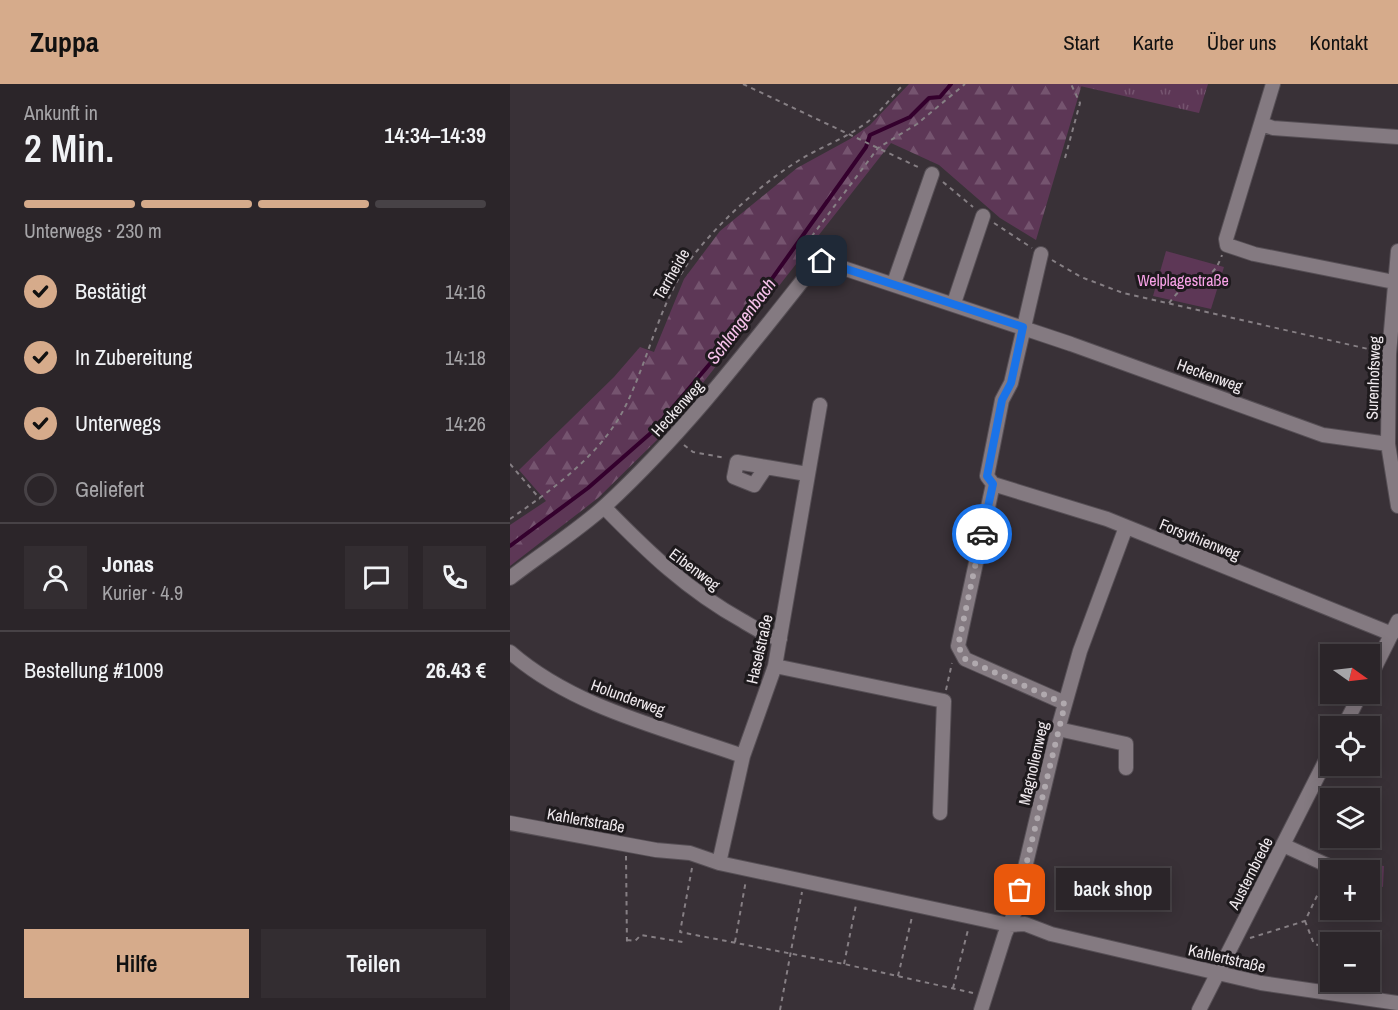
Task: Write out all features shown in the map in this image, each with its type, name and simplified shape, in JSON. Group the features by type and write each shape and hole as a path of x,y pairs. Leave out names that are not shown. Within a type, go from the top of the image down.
{"street":[{"path":"1273,84 1226,240 1227,245 1254,254 1394,282"},
{"path":"1262,124 1273,128 1398,137"},
{"path":"894,283 932,174"},
{"path":"954,303 983,216"},
{"name":"Surenhofsweg","path":"1398,250 1389,354 1388,444 1398,506"},
{"path":"1041,254 1011,383 1002,400 987,476 993,484 958,646 965,659 1065,704"},
{"name":"Heckenweg","path":"510,578 604,507 675,437 817,264 822,261 830,261 954,303 1323,435 1388,444"},
{"name":"Haselstraße","path":"718,863 743,756 775,666 820,405"},
{"path":"766,467 754,485 734,477 737,462 807,474"},
{"name":"Forsythienweg","path":"993,484 1126,527 1395,628"},
{"name":"Eibenweg","path":"604,507 679,580 726,612 771,637 780,639"},
{"name":"Magnolienweg","path":"981,1010 1015,913 1058,729 1080,651 1126,527"},
{"path":"1380,657 1395,628"},
{"name":"Holunderweg","path":"510,652 536,673 593,703 743,756"},
{"path":"775,666 944,701 939,813"},
{"path":"1058,729 1126,744 1126,768"},
{"name":"Austernbrede","path":"1199,1010 1320,772"},
{"name":"Kahlertstraße","path":"510,823 656,850 690,854 718,863 1010,925 1025,924 1051,934 1261,983 1398,1003"},
{"path":"1283,845 1320,862"}],"path":[{"path":"743,84 932,174 983,216 1041,254 1102,285 1123,293 1389,354"},
{"name":"Tarrheide","path":"510,519 540,499 604,439 625,406 665,309 695,254 758,191 798,161 848,135 867,122 904,84"},
{"path":"817,264 810,250 812,236 877,147 917,124 965,84"},
{"path":"1065,158 1080,103 1071,84"},
{"path":"1169,303 1189,284 1207,278 1218,267 1227,245"},
{"path":"675,437 693,452 737,462"},
{"path":"510,465 540,499"},
{"path":"944,701 954,654 960,652"},
{"path":"626,855 627,946"},
{"path":"692,868 680,932 791,953 984,996"},
{"path":"735,942 747,878"},
{"path":"780,1010 802,889"},
{"path":"1236,935 1250,938 1305,921 1320,890"},
{"path":"843,964 858,899"},
{"path":"898,976 914,912"},
{"path":"1305,921 1314,944 1320,946"},
{"path":"953,988 969,926"},
{"path":"627,940 635,941 641,935 683,942"}],"green space":[{"path":"909,84 1082,84 1036,240 1000,218 939,165 891,143 662,435 598,498 510,566 510,525 546,501 519,470 614,377 640,347 654,352 684,279 720,231 797,168 850,139 870,125"},
{"path":"1082,84 1208,84 1199,113 1080,86"},
{"name":"Welplagestraße","path":"1166,251 1224,267 1211,309 1153,296"},
{"path":"1380,866 1384,866 1383,887 1380,886"}],"waterway":[{"name":"Schlangenbach","path":"510,546 588,488 652,432 719,353 866,147 870,135 910,117 929,98 940,97 951,84"}],"way so far":[{"path":"982,534 958,646 960,652 965,659 1065,704 1020,890"}],"place":[{"name":"back shop","path":"1020,890"}],"route":[{"path":"822,261 830,261 1023,327 1011,383 1002,400 987,476 993,484 982,534"}]}
